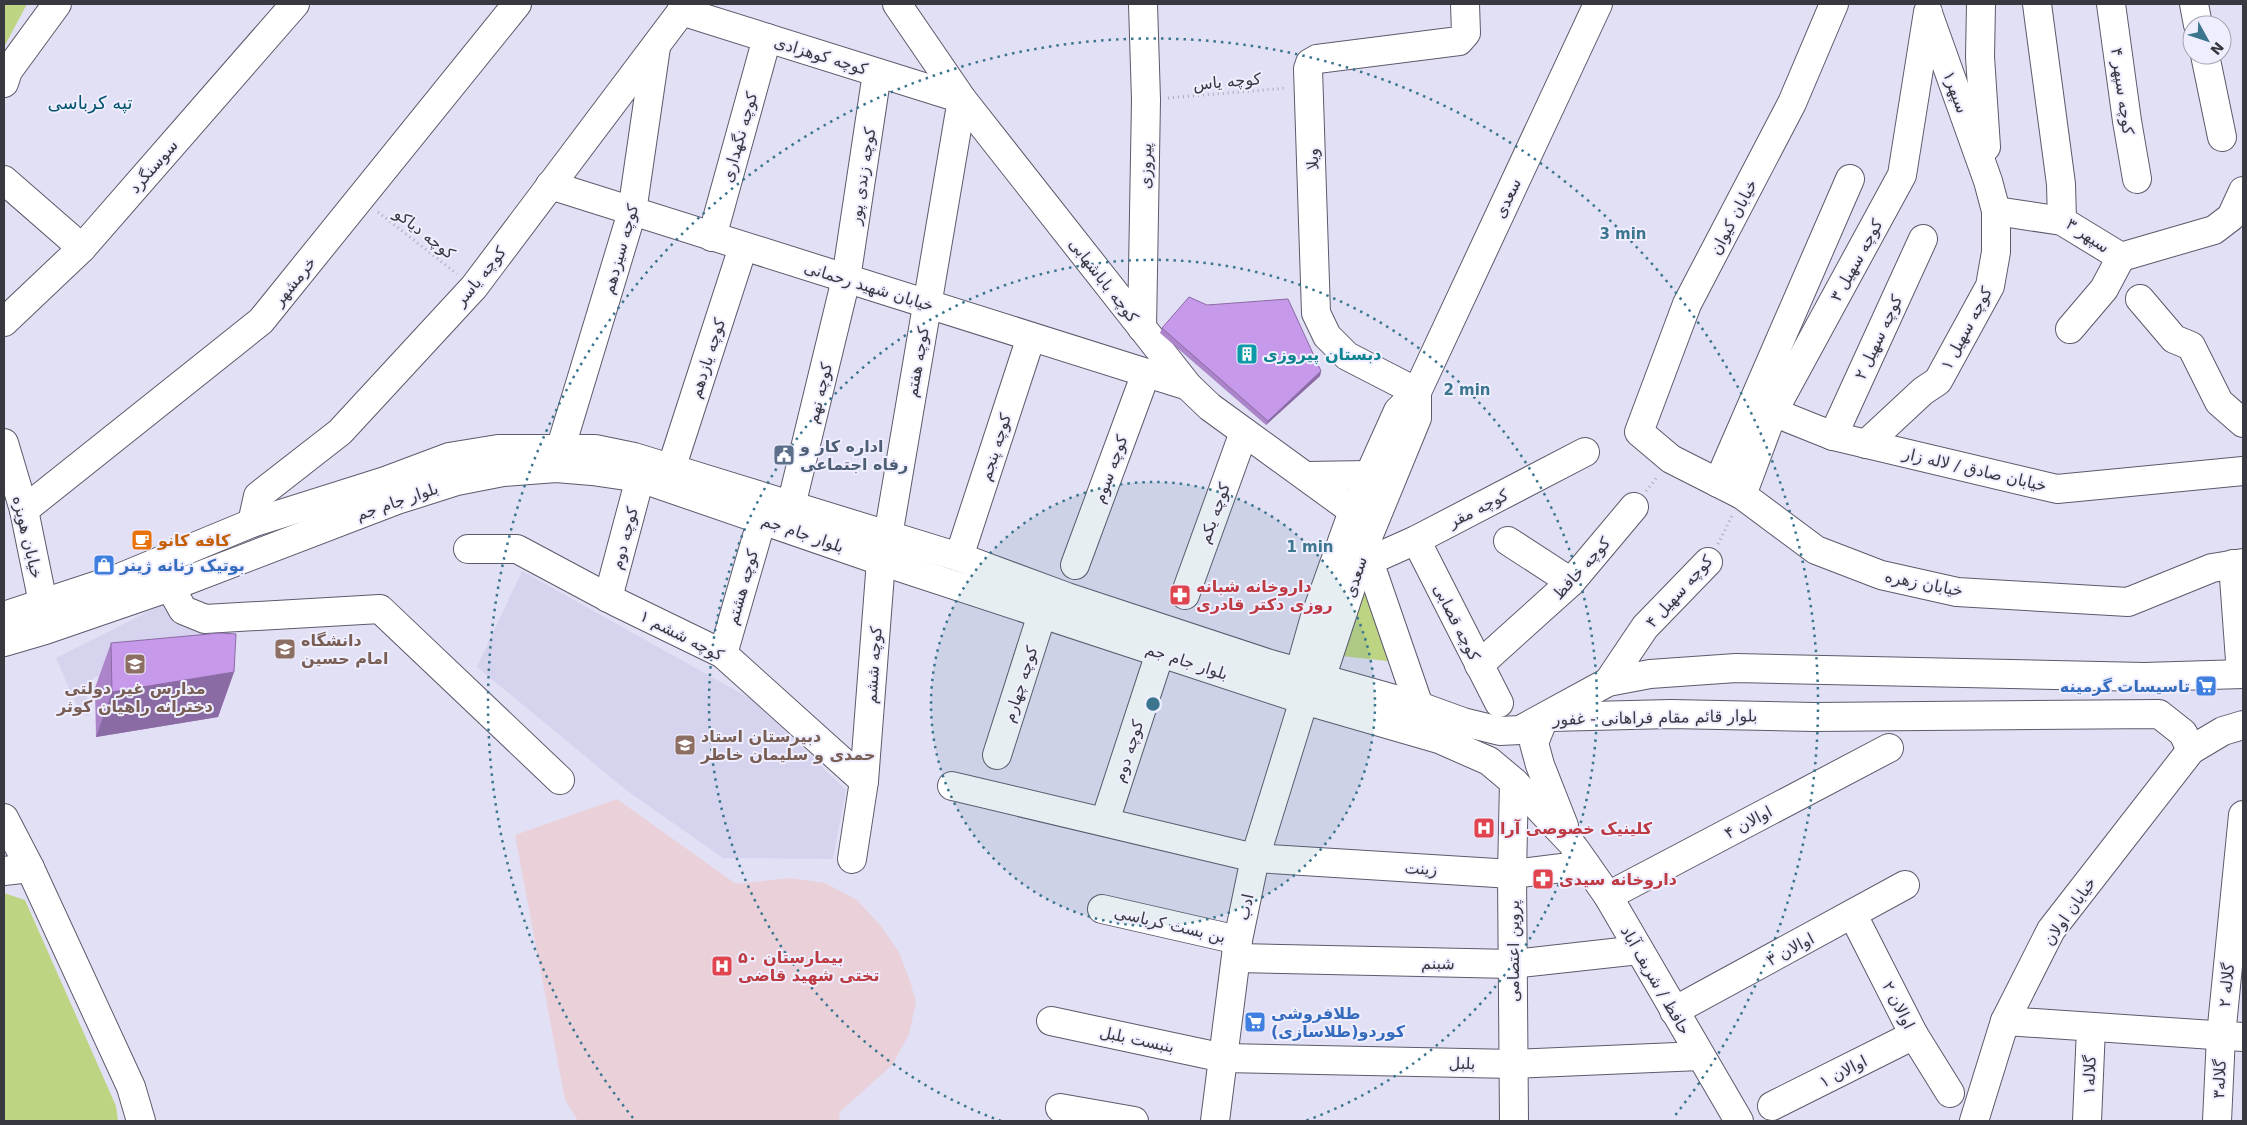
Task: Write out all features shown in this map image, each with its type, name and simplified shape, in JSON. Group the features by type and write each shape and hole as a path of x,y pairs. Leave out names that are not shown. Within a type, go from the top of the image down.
{"street":[{"path":"4,83 8,71 57,4"},
{"name":"سوسنگرد","path":"4,322 82,248 295,4"},
{"name":"خرمشهر","path":"24,510 261,321 516,4"},
{"name":"کوچه باباشهابی","path":"897,4 962,99 1188,386 1210,407 1353,511"},
{"name":"پیروزی","path":"1142,328 1146,100 1143,4"},
{"name":"ویلا","path":"1417,392 1347,356 1327,336 1316,313 1308,69 1310,63 1317,59 1458,41 1466,33 1465,4"},
{"name":"سعدی","path":"1310,676 1314,620 1368,474 1398,411 1417,392 1598,4"},
{"name":"خیابان کیوان","path":"1639,432 1687,304 1792,103 1834,4"},
{"path":"1980,4 1980,57 1988,181"},
{"name":"سپهر ۳","path":"2037,4 2062,184 2062,221 2121,257 2214,230 2231,217 2243,191"},
{"name":"کوچه سپهر ۴","path":"2111,4 2137,178"},
{"name":"کوچه کوهزادی","path":"684,7 767,38 962,99"},
{"name":"کوچه یاسر","path":"252,523 258,496 340,432 474,287 684,7"},
{"name":"سپهر۱","path":"1925,8 1988,181"},
{"name":"کوچه سهیل ۳","path":"1742,495 1773,412 1902,175 1925,8"},
{"name":"کوچه نگهداری","path":"712,237 767,38"},
{"name":"کوچه سیزدهم","path":"560,450 632,212 657,44"},
{"path":"2207,65 2222,137"},
{"name":"کوچه زندی پور","path":"846,279 877,73"},
{"name":"کوچه هفتم","path":"885,548 962,99"},
{"name":"کوچه سهیل ۳","path":"1718,483 1850,179"},
{"path":"4,180 82,248"},
{"name":"کوچه سهیل ۱","path":"1866,444 1923,391 1938,381 1990,286 1996,252 1996,211 1988,181"},
{"name":"خیابان شهید رحمانی","path":"550,185 1188,386"},
{"path":"1996,211 2062,221"},
{"name":"کوچه سهیل ۲","path":"1833,436 1923,239"},
{"name":"کوچه یازدهم","path":"671,469 744,247"},
{"path":"2070,330 2104,289 2121,257"},
{"name":"کوچه نهم","path":"791,506 846,279"},
{"path":"2140,299 2174,339 2191,346 2219,402 2243,423"},
{"name":"کوچه پنجم","path":"959,557 1031,337"},
{"name":"کوچه سوم","path":"1075,565 1146,373"},
{"name":"سعدی","path":"1310,676 1368,551 1417,418 1417,392"},
{"name":"خیابان صادق / لاله زار","path":"1773,412 1833,436 2058,489 2243,471"},
{"name":"کوچه یکم","path":"1185,594 1244,432"},
{"name":"خیابان زهره","path":"1639,432 1671,460 1742,495 1816,550 1881,575 1957,592 2128,602 2212,568 2238,564"},
{"name":"خیابان هویزه","path":"4,443 8,474 24,510 43,602"},
{"name":"بلوار جام جم","path":"4,616 118,578 252,523 385,481 449,457 498,449 595,449 634,457 791,506 1042,614 1304,700 1439,739 1489,761 1514,782 1570,841"},
{"name":"کوچه مقر","path":"1368,551 1416,540 1585,452"},
{"name":"بلوار جام جم","path":"4,642 45,630 170,587 397,500 457,481 503,472 556,468 640,478 762,519 885,548 959,557 1076,600 1310,676 1419,706 1463,722 1500,731 1520,730 1544,718"},
{"path":"1307,476 1368,474"},
{"name":"کوچه دوم","path":"608,598 640,478"},
{"name":"کوچه حافظ","path":"1479,665 1571,582 1634,507"},
{"name":"کوچه هشتم","path":"723,654 762,519"},
{"name":"کوچه قصابی","path":"1416,540 1499,703"},
{"path":"1508,541 1571,582"},
{"name":"کوچه ششم","path":"852,859 864,781 885,548"},
{"name":"کوچه ششم ۱","path":"468,549 517,549 608,598 723,654 864,781"},
{"path":"1368,551 1419,706"},
{"name":"کوچه سهیل ۴","path":"1608,682 1645,628 1708,562"},
{"path":"2238,564 2242,674"},
{"path":"170,587 183,610 205,619 380,609 560,780"},
{"name":"کوچه چهارم","path":"997,755 1042,614"},
{"name":"کوچه دوم","path":"1104,821 1160,652"},
{"name":"بلوار قائم مقام فراهانی - غفور","path":"1544,718 1608,682 1650,674 1736,668 2144,677 2242,674"},
{"path":"1304,700 1310,676"},
{"name":"ادب","path":"1215,1121 1238,949 1255,858 1304,700"},
{"name":"بلوار قائم مقام فراهانی - غفور","path":"1544,718 1671,714 1814,717 2159,714 2183,733 2191,750"},
{"path":"1544,718 1534,743 1540,765 1570,841"},
{"path":"2191,750 2223,731 2243,725"},
{"name":"اوالان ۴","path":"1608,896 1889,748"},
{"name":"خیابان اولان","path":"1974,1121 2005,1021 2051,930 2191,750"},
{"name":"پروین اعتصامی","path":"1514,782 1512,874 1514,1121"},
{"name":"زینت","path":"952,786 1255,858 1512,874 1586,864"},
{"name":"گلاله ۲","path":"2232,1037 2243,815"},
{"path":"4,818 17,870 131,1087 141,1121"},
{"name":"حافظ / شریف آباد","path":"1570,841 1608,896 1739,1121"},
{"name":"اوالان ۳","path":"1674,1011 1854,915 1904,886"},
{"name":"بن بست کرباسی","path":"1102,908 1238,949"},
{"name":"اوالان ۲","path":"1854,915 1914,1035 1950,1093"},
{"name":"شبنم","path":"1238,949 1513,964 1639,950"},
{"name":"بنبست بلبل","path":"1051,1021 1224,1058"},
{"path":"2005,1021 2232,1037"},
{"name":"گلاله۱","path":"2087,1121 2091,1028"},
{"name":"اوالان ۱","path":"1772,1106 1914,1035"},
{"name":"گلاله۳","path":"2216,1121 2232,1037"},
{"name":"بلبل","path":"1224,1058 1514,1064 1700,1056"},
{"path":"1060,1108 1134,1121"}],"path":[{"name":"کوچه یاس","path":"1146,100 1310,86"},
{"name":"کوچه دیاکو","path":"361,199 474,287"},
{"path":"1634,507 1671,460"},
{"name":"کوچه سهیل ۴","path":"1708,562 1742,495"}],"shaded area":[{"name":"دبیرستان استاد حمدی و سلیمان خاطر","path":"522,571 753,700 846,790 833,859 723,858 626,790 477,667"},
{"name":"مدارس غیر دولتی دخترانه راهیان کوثر","path":"161,605 197,620 214,670 94,677 87,694 89,716 80,713 56,658"},
{"name":"بیمارستان ۵۰ تختی شهید قاضی","path":"617,799 736,884 790,878 825,883 857,900 881,926 899,952 916,1002 909,1034 892,1065 840,1112 839,1121 578,1121 565,1100 515,835"}],"green space":[{"path":"4,4 27,4 4,47"},
{"path":"1365,593 1396,662 1342,656"},
{"path":"4,893 25,900 116,1106 118,1121 4,1121"}],"building":[{"name":"دبستان پیروزی","path":"1189,297 1207,305 1288,299 1321,371 1268,421 1162,328"},
{"path":"220,633 236,634 234,672 112,692 111,643"}],"place":[{"name":"دبستان پیروزی","path":"1247,354"},
{"name":"اداره کار و رفاه اجتماعی","path":"784,455"},
{"name":"کافه کانو","path":"142,540"},
{"name":"بوتیک زنانه ژینر","path":"104,565"},
{"name":"داروخانه شبانه روزی دکتر قادری","path":"1180,595"},
{"name":"دانشگاه امام حسین","path":"285,649"},
{"name":"مدارس غیر دولتی دخترانه راهیان کوثر","path":"135,664"},
{"name":"تاسیسات گرمینه","path":"2206,686"},
{"name":"دبیرستان استاد حمدی و سلیمان خاطر","path":"685,745"},
{"name":"کلینیک خصوصی آرا","path":"1484,828"},
{"name":"داروخانه سیدی","path":"1543,879"},
{"name":"بیمارستان ۵۰ تختی شهید قاضی","path":"722,966"},
{"name":"طلافروشی کوردو(طلاسازی)","path":"1255,1022"}],"district":[{"name":"تپه کرباسی","path":"90,103"}]}
